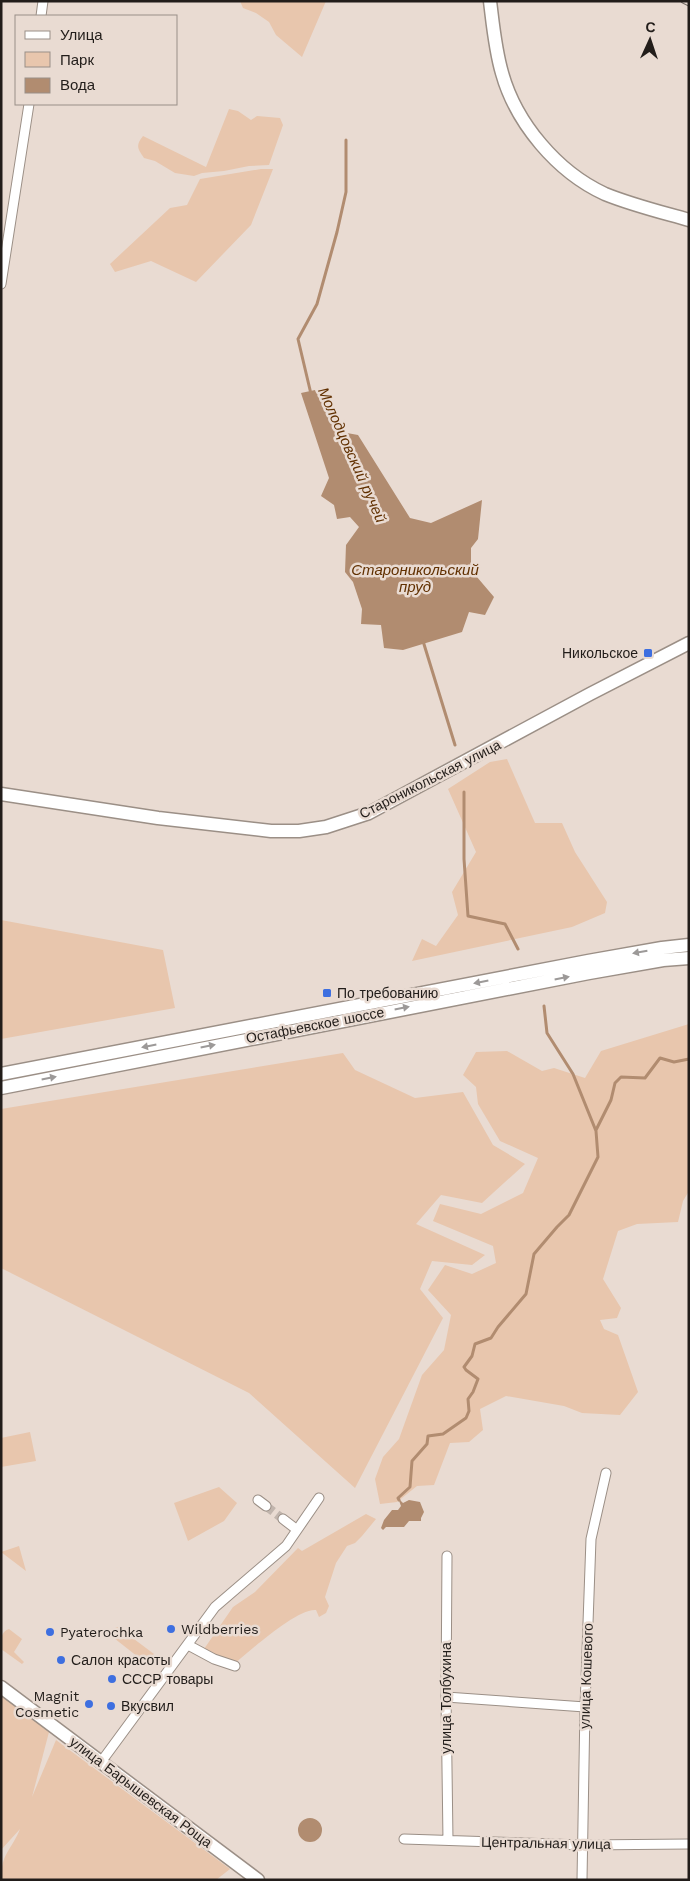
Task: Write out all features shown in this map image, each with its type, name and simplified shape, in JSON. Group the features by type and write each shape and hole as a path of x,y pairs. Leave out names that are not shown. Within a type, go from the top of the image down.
{"main road":[{"path":"490,1 496,49 509,92 528,127 552,156 575,176 603,193 625,202 689,220"},
{"name":"Староникольская улица","path":"1,794 158,818 271,831 299,831 326,827 369,813 689,643"},
{"name":"Остафьевское шоссе","path":"1,1074 588,960 689,945"},
{"name":"Остафьевское шоссе","path":"1,1088 589,973 663,960 689,958"},
{"name":"улица Барышевская Роща","path":"1,1686 258,1880"}],"street":[{"path":"41,15 43,1"},
{"path":"1,284 29,105"},
{"name":"улица Кошевого","path":"582,1880 585,1707 591,1538 606,1473"},
{"path":"101,1762 215,1606 286,1546 319,1498"},
{"path":"258,1500 266,1506"},
{"path":"283,1519 296,1529"},
{"name":"улица Толбухина","path":"447,1556 448,1840"},
{"path":"188,1645 214,1659 235,1666"},
{"path":"446,1697 585,1707"},
{"name":"Центральная улица","path":"404,1839 582,1845 689,1844"}],"green space":[{"path":"240,1 326,1 302,57 276,35 269,22 256,13 243,8"},
{"path":"229,109 238,111 251,120 257,116 280,118 283,125 269,165 249,166 202,173 194,176 175,173 155,161 144,158 139,150 138,145 143,136 206,167"},
{"path":"261,169 273,169 251,225 196,282 151,261 115,272 110,264 170,208 187,205 200,179"},
{"path":"507,759 535,823 562,823 575,852 607,902 605,913 572,927 412,961 422,939 436,946 458,915 452,892 476,852 448,789 490,762"},
{"path":"1,920 163,950 175,1008 1,1039"},
{"path":"689,1024 689,1191 683,1201 678,1222 637,1224 618,1231 603,1279 621,1308 617,1318 600,1320 604,1329 618,1335 638,1392 620,1415 582,1413 564,1406 506,1396 480,1409 483,1430 469,1442 450,1443 434,1485 417,1486 397,1502 380,1504 375,1479 383,1457 399,1439 422,1375 444,1350 451,1315 428,1290 445,1265 472,1274 496,1263 493,1246 433,1221 440,1204 481,1214 523,1193 538,1158 500,1141 478,1104 476,1087 463,1075 476,1052 507,1051 542,1071 554,1068 585,1078 601,1051"},
{"path":"343,1053 355,1070 415,1098 463,1092 493,1145 525,1164 482,1203 441,1195 416,1224 485,1255 472,1265 432,1261 420,1289 443,1318 355,1488 249,1393 1,1268 1,1109"},
{"path":"30,1432 36,1461 1,1467 1,1438"},
{"path":"219,1487 237,1503 224,1521 188,1541 174,1503"},
{"path":"366,1514 376,1519 355,1543 347,1546 336,1563 325,1597 329,1606 326,1613 319,1617 316,1610 297,1616 274,1631 234,1664 204,1649 233,1607 255,1592 298,1548 302,1551"},
{"path":"19,1546 26,1571 1,1552"},
{"path":"118,1627 154,1654 147,1664 105,1631"},
{"path":"9,1629 22,1639 14,1652 24,1662 22,1664 1,1649 1,1640 4,1632"},
{"path":"1,1696 49,1732 32,1797 56,1740 230,1869 216,1880 1,1880 1,1871 5,1858 20,1829 1,1850"}],"water":[{"name":"Староникольский пруд","path":"315,390 347,433 358,435 410,518 431,523 482,500 478,539 471,548 471,570 494,597 485,615 469,612 462,632 403,650 384,648 381,625 361,624 362,609 353,582 345,572 346,545 359,527 350,517 337,519 334,505 321,496 329,478 301,393"},
{"path":"398,1498 403,1503 409,1500 420,1502 424,1512 421,1521 409,1521 404,1527 386,1527 383,1530 381,1528 384,1520 392,1510 398,1510 401,1506"},
{"path":"310,1818 315,1819 321,1825 321,1835 315,1841 310,1842 305,1841 299,1835 298,1830 299,1825 305,1819"}],"waterway":[{"name":"Молодцовский ручей","path":"311,394 298,339 317,304 337,232 346,192 346,140"},
{"name":"Молодцовский ручей","path":"423,641 455,745"},
{"name":"Молодцовский ручей","path":"464,792 464,859 468,916 505,924 518,949"},
{"name":"Молодцовский ручей","path":"399,1500 398,1498 410,1487 412,1461 427,1444 428,1436 443,1434 466,1418 469,1411 468,1399 478,1379 464,1367 472,1356 475,1344 491,1338 526,1294 534,1254 569,1215 598,1157 596,1131 573,1074 547,1033 544,1006"},
{"path":"596,1130 611,1100 615,1083 621,1077 645,1078 660,1058 674,1062 689,1059"}],"tunnel":[{"path":"266,1506 283,1519"}],"railway":[{"path":"683,1 689,4"}],"place":[{"name":"Никольское","path":"648,653"},
{"name":"По требованию","path":"327,993"},
{"name":"Wildberries","path":"171,1629"},
{"name":"Pyaterochka","path":"50,1632"},
{"name":"Салон красоты","path":"61,1660"},
{"name":"СССР товары","path":"112,1679"},
{"name":"Magnit Cosmetic","path":"89,1704"},
{"name":"Вкусвил","path":"111,1706"}]}
